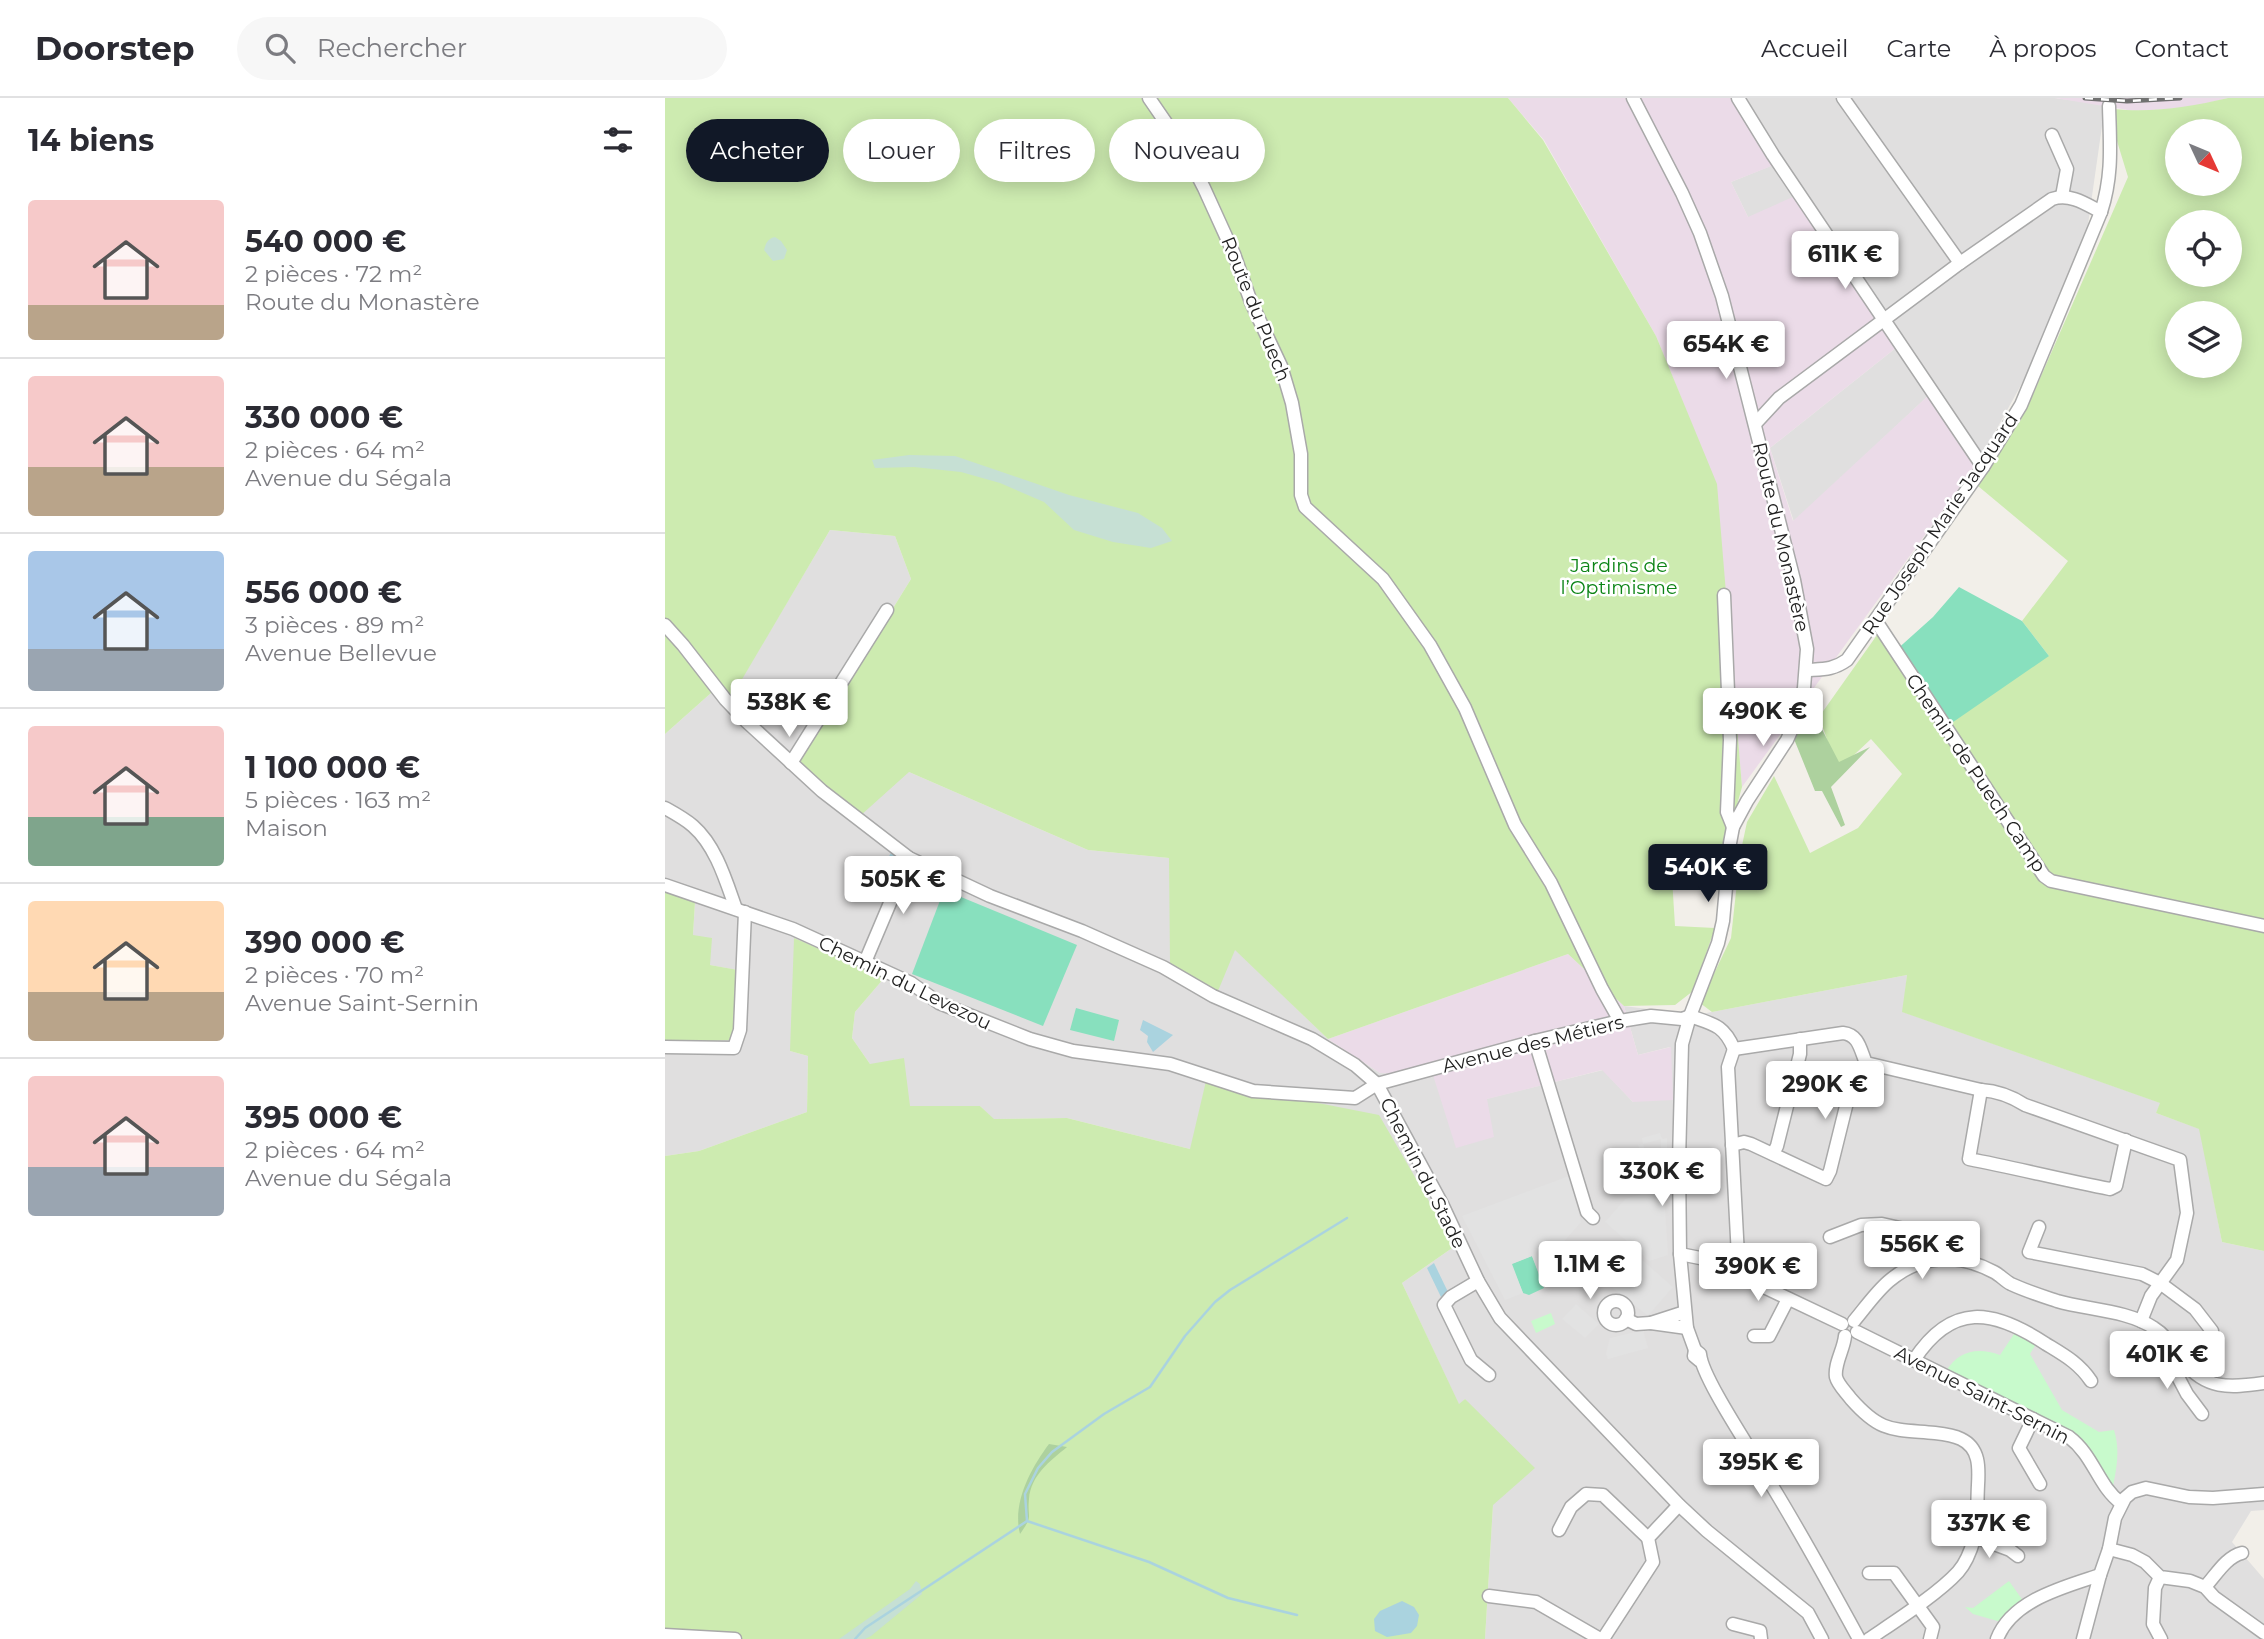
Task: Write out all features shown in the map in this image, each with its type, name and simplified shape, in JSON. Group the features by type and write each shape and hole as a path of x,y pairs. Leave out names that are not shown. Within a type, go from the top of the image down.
{"street":[{"name":"Route du Puech","path":"1149,98 1184,149 1204,188 1234,254 1251,302 1282,366 1301,454 1301,495 1305,507 1383,579 1422,634 1465,708 1515,825 1551,883 1620,1021"},
{"name":"Route du Monastère","path":"1633,98 1682,193 1708,252 1722,296 1801,607 1807,649 1807,670 1801,705 1787,740 1733,827 1723,921 1718,943 1682,1044 1680,1254 1687,1328 1697,1355 1718,1396 1774,1488 1859,1639"},
{"path":"1738,98 1773,156 1983,467"},
{"path":"1843,98 1960,263"},
{"name":"Rue Joseph Marie Jacquard","path":"1807,670 1836,668 1847,660 1983,467 2021,405 2101,212 2111,173 2109,107"},
{"path":"2052,135 2067,169 2062,196"},
{"path":"1755,424 1779,398 1960,263 2052,199 2062,196 2101,212"},
{"path":"1749,403 1779,398"},
{"path":"1724,595 1730,740 1727,812 1733,827"},
{"path":"791,763 887,610"},
{"name":"Chemin de Puech Camp","path":"1876,621 2043,876 2051,881 2120,897 2264,926"},
{"name":"Chemin du Stade","path":"665,625 725,699 791,763 909,858 990,896 1082,931 1163,967 1213,996 1312,1038 1355,1065 1377,1084 1442,1204 1478,1281 1500,1318 1679,1505 1808,1613 1822,1639"},
{"path":"665,808 701,834 716,858 741,911 740,1030 734,1048 665,1047"},
{"path":"865,962 909,858"},
{"name":"Chemin du Levezou","path":"665,885 793,929 911,983 939,1003 1041,1042 1073,1051 1170,1064 1254,1091 1355,1098"},
{"name":"Avenue des Métiers","path":"1355,1098 1377,1084 1535,1041 1651,1016 1682,1019 1690,1016"},
{"path":"1690,1016 1719,1026 1734,1049 1728,1068 1739,1275"},
{"path":"1734,1049 1843,1032 1851,1034 1857,1040 1865,1063"},
{"path":"1773,1154 1800,1055 1800,1039"},
{"path":"1535,1041 1587,1212 1593,1218"},
{"path":"1731,1145 1744,1142 1751,1144 1826,1179 1854,1074 1865,1063"},
{"path":"1865,1063 2004,1095 2025,1105 2180,1160 2187,1213 2177,1259 2151,1296 2141,1321"},
{"path":"1981,1090 1969,1159 2036,1171 2064,1180 2110,1189 2116,1186 2126,1140"},
{"path":"1830,1237 1861,1224 1882,1224 1922,1233 1933,1258"},
{"path":"2039,1227 2029,1252 2142,1274 2160,1283 2195,1309 2212,1331"},
{"name":"Avenue Saint-Sernin","path":"1680,1254 1705,1259 2069,1437 2081,1446 2111,1495 2121,1503"},
{"path":"1869,1639 1958,1571 1968,1556 1975,1537 1979,1464 1973,1449 1963,1439 1949,1435 1890,1429 1875,1424 1836,1378 1836,1368 1849,1328 1887,1282 1902,1271 1933,1258 1972,1263 2026,1290 2057,1301 2141,1321 2164,1336 2183,1361 2204,1381 2227,1386 2264,1382"},
{"path":"1478,1281 1451,1297 1444,1305 1471,1360 1489,1375"},
{"path":"1754,1336 1769,1336 1788,1299"},
{"path":"1626,1319 1636,1325 1685,1312"},
{"path":"1914,1360 1926,1341 1940,1329 1962,1318 1985,1316 2028,1332 2081,1367 2091,1381"},
{"path":"1651,1323 1687,1328"},
{"path":"2183,1361 2177,1375 2202,1414"},
{"path":"2033,1419 2019,1448 2040,1484"},
{"path":"2083,1639 2109,1549 2115,1518 2121,1503 2132,1492 2146,1488 2201,1497 2264,1494"},
{"path":"1489,1596 1537,1602 1602,1639 1653,1562 1648,1538 1603,1495 1586,1494 1571,1507 1559,1530"},
{"path":"1648,1538 1679,1505"},
{"path":"1975,1537 2010,1550 2018,1556"},
{"path":"2109,1549 2145,1562 2160,1577 2190,1581 2205,1587 2214,1597 2264,1633"},
{"path":"2205,1587 2227,1562 2237,1553 2242,1553"},
{"path":"1868,1573 1894,1573 1933,1627 1930,1639"},
{"path":"1997,1639 2012,1617 2032,1602 2059,1588 2100,1575"},
{"path":"2160,1577 2155,1588 2153,1625 2161,1639"},
{"path":"1733,1624 1760,1631 1761,1639"},
{"path":"665,1635 735,1639"}],"shaded area":[{"path":"1508,98 1739,98 1774,165 1731,182 1748,217 1795,196 1897,347 1770,448 1793,521 1930,394 1980,459 1742,787 1716,484 1656,336 1544,140"},
{"path":"1739,98 2055,98 2105,105 2087,231 2031,367 1980,459 1929,395 1794,522 1770,448 1897,347 1748,217 1731,182 1773,165"},
{"path":"2055,98 2228,98 2187,108 2134,111"},
{"path":"830,530 895,536 911,579 797,764 909,772 1088,850 1169,858 1235,949 1328,1039 1380,1073 1433,1074 1486,1099 1603,1070 1633,1102 1670,1047 1638,1055 1624,1006 1696,1015 1907,975 1903,1012 2161,1103 2156,1113 2200,1129 2222,1242 2264,1251 2264,1510 2251,1511 2232,1542 2264,1579 2264,1639 1485,1639 1493,1505 1465,1399 1459,1405 1402,1283 1455,1246 1190,1149 1067,1118 993,1119 980,1106 910,1106 870,1064 852,1038 855,1012 885,977 790,1051 808,1056 807,1112 699,1151 665,1156 665,1043 737,970 710,965 693,935 695,903 665,892 665,734 711,693 731,697"},
{"path":"1568,954 1624,1006 1638,1055 1671,1047 1673,1100 1633,1102 1602,1070 1487,1099 1494,1137 1456,1148 1433,1075 1380,1073 1328,1039"},
{"path":"1660,1133 1662,1139 1667,1138 1667,1153 1661,1155 1661,1139 1643,1144 1642,1138"},
{"path":"1643,1144 1646,1153 1641,1154 1638,1145"},
{"path":"1569,1176 1581,1222 1538,1271 1532,1256 1512,1264 1523,1293 1505,1300 1462,1216"},
{"path":"1652,1191 1664,1195 1668,1255 1649,1261 1605,1222 1625,1199"},
{"path":"1631,1250 1673,1287 1648,1316 1604,1281"},
{"path":"1576,1304 1599,1324 1585,1338 1562,1319"},
{"path":"1643,1330 1648,1348 1608,1359 1606,1354 1610,1338"}],"green space":[{"name":"Jardins de l’Optimisme","path":"665,98 1508,98 1543,140 1656,336 1717,484 1742,787 1718,873 1672,878 1675,926 1715,928 1693,991 1675,1005 1624,1006 1568,954 1328,1039 1235,950 1218,991 1170,963 1169,858 1088,850 909,772 860,816 797,764 911,579 895,536 830,530 731,698 711,693 665,734"},
{"path":"2228,98 2264,98 2264,1251 2222,1242 2199,1129 2156,1113 2160,1103 1902,1012 1907,975 1712,1012 1700,1003 1731,938 1740,855 1747,822 1774,776 1810,853 1858,828 1902,774 1871,739 1838,770 1819,717 1877,635 1894,652 2049,656 2022,621 2068,561 1978,486 2028,406 2128,177 2113,128 2113,109 2157,110"},
{"path":"775,237 787,250 784,259 773,261 764,250 767,242"},
{"path":"909,455 955,456 1069,495 1138,513 1162,528 1172,541 1151,548 1113,542 1074,530 1044,502 1000,483 961,472 914,467 875,468 872,460"},
{"path":"1959,587 2022,621 2049,656 1943,729 1894,652 1933,617"},
{"path":"1813,712 1839,762 1870,747 1831,787 1845,825 1841,827 1822,791 1815,791 1794,739"},
{"path":"944,890 1077,945 1043,1026 912,974"},
{"path":"665,892 695,902 693,935 712,938 710,965 738,970 732,1040 665,1043"},
{"path":"794,938 885,977 855,1012 852,1038 870,1064 904,1058 910,1106 980,1106 994,1119 1067,1118 1190,1149 1206,1081 1379,1115 1455,1246 1402,1283 1459,1404 1465,1399 1535,1468 1493,1505 1485,1639 665,1639 665,1156 699,1151 807,1112 808,1056 790,1051"},
{"path":"1076,1008 1119,1020 1114,1041 1070,1030"},
{"path":"1532,1256 1544,1288 1529,1295 1523,1293 1511,1264"},
{"path":"1551,1313 1555,1324 1536,1333 1531,1321"},
{"path":"2016,1331 2036,1344 2030,1354 2062,1410 2099,1432 2114,1430 2117,1465 2113,1486 2086,1444 2066,1429 1946,1371 1957,1359 1970,1352 1984,1351 2000,1355"},
{"path":"1049,1444 1067,1447 1042,1469 1033,1483 1028,1520 1020,1534 1018,1522 1021,1498 1030,1475"},
{"path":"916,1581 920,1584 922,1594 871,1636 865,1639 839,1639 910,1589"},
{"path":"2009,1581 2024,1602 2001,1622 1973,1614 1965,1607 1973,1608"}],"water":[{"path":"891,853 900,858 889,877 885,878 880,871"},
{"path":"1143,1020 1173,1035 1153,1052 1147,1042 1148,1036 1140,1030"},
{"path":"1434,1263 1448,1292 1441,1297 1427,1268"},
{"path":"1402,1601 1414,1607 1419,1615 1417,1626 1411,1633 1387,1637 1375,1631 1374,1619 1380,1611"}],"waterway":[{"path":"1027,1521 1025,1494 1038,1468 1052,1452 1104,1414 1150,1387 1185,1336 1215,1302 1230,1290 1347,1218"},
{"path":"855,1639 865,1628 1027,1521 1149,1562 1228,1598 1297,1615"}],"railway":[{"path":"2085,98 2127,101 2180,98"}]}
